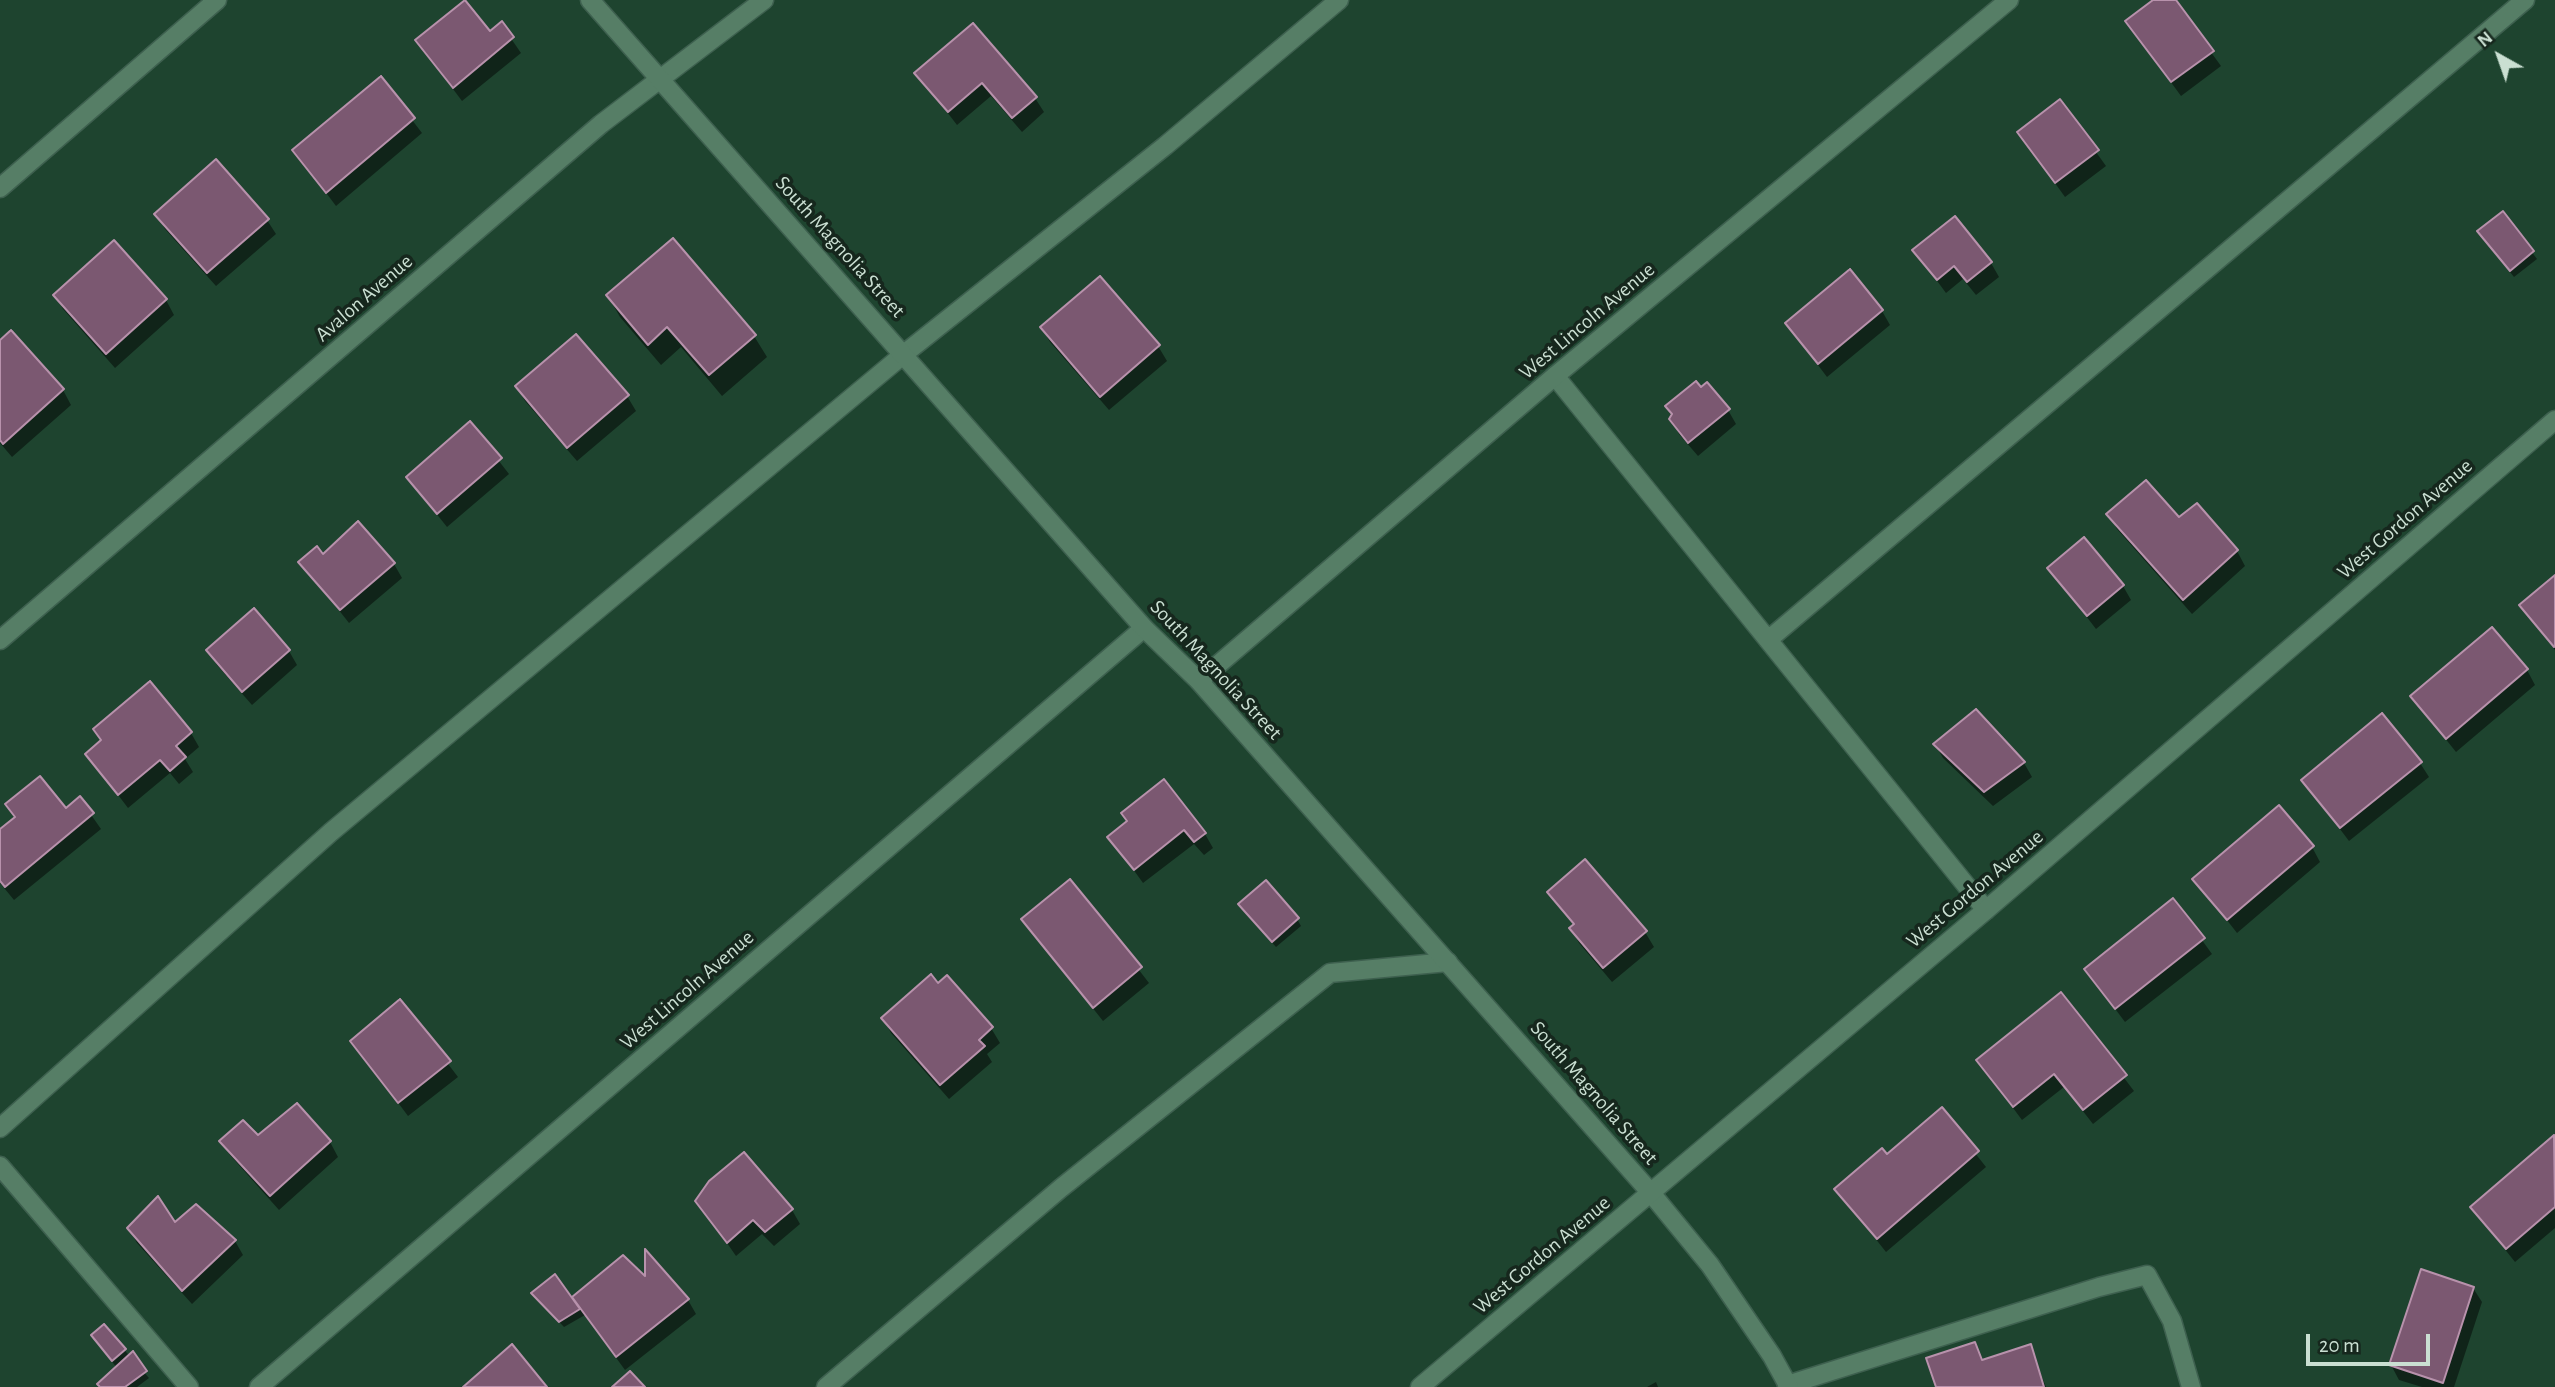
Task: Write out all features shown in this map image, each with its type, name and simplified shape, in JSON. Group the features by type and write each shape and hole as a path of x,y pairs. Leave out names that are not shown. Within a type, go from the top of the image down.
{"street":[{"path":"0,188 217,0"},
{"name":"South Magnolia Street","path":"590,0 1144,628 1199,681 1651,1192 1710,1265 1772,1356 1788,1386"},
{"name":"Avalon Avenue","path":"0,640 601,124 764,0"},
{"path":"0,1128 331,832 904,354 1165,146 1339,0"},
{"name":"West Lincoln Avenue","path":"1199,681 1555,376 2009,0"},
{"path":"1768,639 2525,0"},
{"path":"1555,376 1986,910"},
{"name":"West Gordon Avenue","path":"1420,1387 1986,910 2555,420"},
{"name":"West Lincoln Avenue","path":"259,1387 1144,628"},
{"path":"826,1387 1061,1188 1330,974 1448,962"},
{"path":"0,1166 189,1387"},
{"path":"1788,1386 2099,1287 2147,1275 2172,1321 2191,1387"}],"building":[{"path":"465,0 490,31 502,21 514,37 453,88 415,40"},
{"path":"2153,0 2176,0 2214,51 2171,82 2125,21"},
{"path":"973,23 1037,97 1012,118 982,83 948,112 914,73"},
{"path":"381,76 415,118 326,193 292,150"},
{"path":"2060,99 2099,150 2055,183 2017,132"},
{"path":"216,159 269,219 207,273 154,214"},
{"path":"2503,211 2534,251 2510,271 2477,231"},
{"path":"1955,216 1992,262 1967,282 1954,266 1937,280 1912,250"},
{"path":"673,238 756,335 709,375 667,327 648,345 606,295"},
{"path":"114,240 167,299 106,354 53,295"},
{"path":"1850,269 1883,310 1818,364 1785,323"},
{"path":"1100,276 1160,345 1100,397 1040,327"},
{"path":"11,330 64,389 3,444 0,440 0,340"},
{"path":"576,334 629,395 567,448 515,386"},
{"path":"1696,381 1701,387 1707,382 1730,409 1688,443 1669,419 1672,414 1665,406"},
{"path":"470,421 502,458 437,514 406,477"},
{"path":"2146,480 2179,517 2197,503 2238,550 2183,600 2106,514"},
{"path":"358,521 395,563 340,610 298,562 317,546 323,554"},
{"path":"2084,537 2124,585 2087,616 2047,568"},
{"path":"2555,575 2555,646 2554,647 2519,605"},
{"path":"254,608 290,650 242,692 206,650"},
{"path":"2492,627 2528,669 2446,739 2410,696"},
{"path":"150,681 192,732 176,746 186,757 170,771 160,760 118,795 85,754 101,740 93,729"},
{"path":"1976,709 2025,762 1984,792 1933,744"},
{"path":"2382,713 2422,762 2340,828 2301,780"},
{"path":"40,776 66,808 80,796 94,813 5,887 0,881 0,829 15,817 5,804"},
{"path":"1164,779 1206,833 1194,842 1184,830 1134,870 1107,837 1127,821 1121,813"},
{"path":"2279,805 2314,846 2227,920 2192,879"},
{"path":"1585,859 1647,931 1603,968 1569,928 1574,924 1547,892"},
{"path":"1070,879 1142,967 1093,1008 1021,919"},
{"path":"1266,880 1299,918 1272,942 1238,904"},
{"path":"2173,898 2205,938 2115,1009 2084,969"},
{"path":"931,974 938,983 947,975 993,1027 979,1040 985,1046 940,1085 881,1018"},
{"path":"2061,992 2127,1075 2083,1110 2054,1074 2013,1107 1976,1060"},
{"path":"400,999 451,1061 398,1103 350,1041"},
{"path":"297,1103 331,1141 270,1196 219,1141 243,1120 258,1135"},
{"path":"1942,1107 1979,1151 1877,1239 1834,1189 1882,1148 1887,1154"},
{"path":"2554,1135 2555,1207 2506,1249 2470,1207"},
{"path":"744,1152 793,1209 765,1232 753,1220 727,1243 695,1201 709,1181"},
{"path":"158,1196 175,1222 196,1204 236,1240 182,1291 127,1228"},
{"path":"645,1249 689,1299 616,1357 572,1297 623,1255 645,1276"},
{"path":"2421,1269 2474,1287 2443,1383 2389,1365"},
{"path":"555,1274 580,1309 559,1322 531,1293"},
{"path":"104,1324 126,1349 112,1361 91,1335"},
{"path":"1975,1342 1982,1360 2031,1344 2044,1387 1936,1387 1926,1358"},
{"path":"512,1344 547,1387 463,1387"},
{"path":"133,1351 147,1371 125,1387 100,1387 97,1384"},
{"path":"630,1371 645,1387 612,1387"}]}
